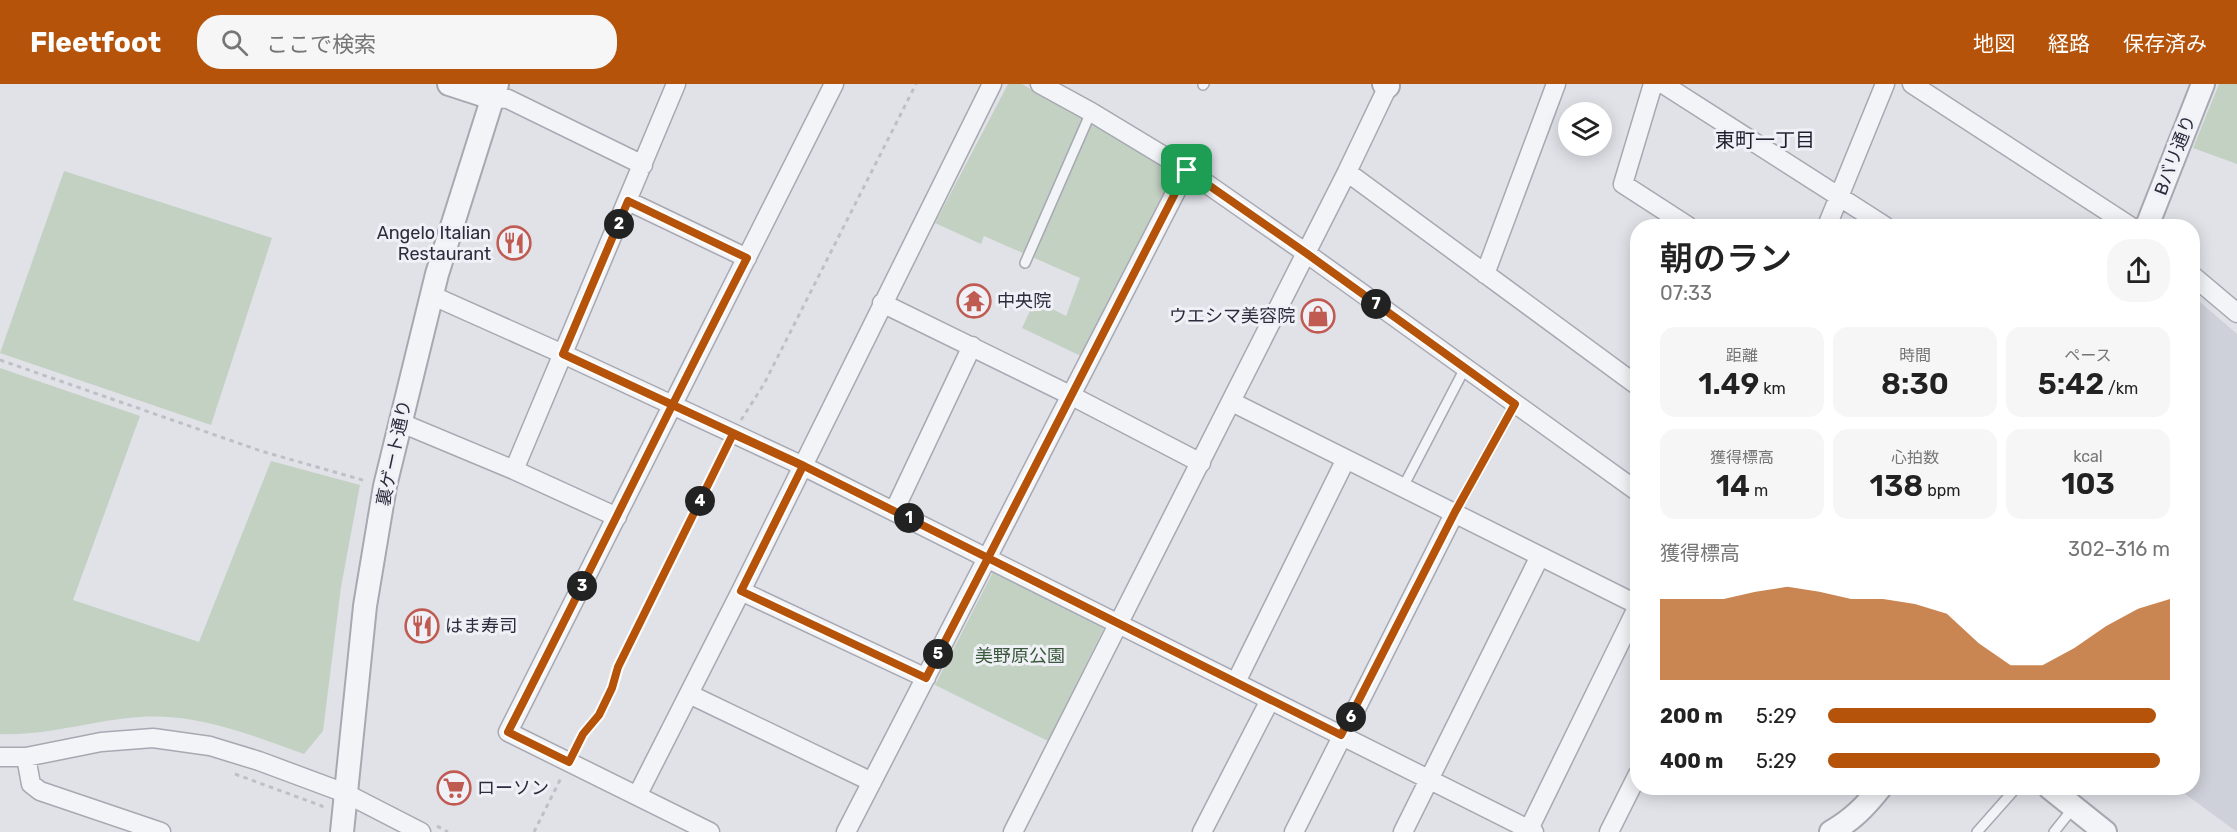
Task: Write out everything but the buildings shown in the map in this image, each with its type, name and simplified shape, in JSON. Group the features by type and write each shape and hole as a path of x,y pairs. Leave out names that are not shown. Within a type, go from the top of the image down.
{"street":[{"path":"449,84 494,91 643,165"},
{"path":"514,470 676,84"},
{"path":"710,832 508,732 834,84"},
{"path":"637,796 992,84"},
{"path":"1040,84 1187,170 1630,486"},
{"path":"1485,274 1556,84"},
{"path":"1653,84 1623,184 1677,219"},
{"path":"1663,84 1874,219"},
{"path":"1912,84 2119,219"},
{"name":"Bバリ通り","path":"2150,219 2203,84"},
{"path":"1013,832 1232,402 1347,172 1387,85"},
{"path":"1830,219 1883,85"},
{"name":"裏ゲート通り","path":"342,832 364,606 385,486 431,295 494,91"},
{"path":"846,832 1187,170"},
{"path":"1347,172 1630,380"},
{"path":"628,201 747,258"},
{"path":"2200,282 2237,313"},
{"path":"431,295 803,466 1428,779 1509,826 1531,831 1630,622"},
{"path":"882,303 1072,396 1201,463"},
{"path":"894,511 972,346"},
{"path":"1232,402 1630,601"},
{"path":"399,422 514,470 617,517"},
{"path":"1236,682 1346,459"},
{"path":"1294,832 1455,512"},
{"path":"1403,832 1540,555"},
{"path":"741,591 926,678"},
{"path":"689,694 872,782"},
{"path":"1202,832 1270,699"},
{"path":"0,757 26,757 101,742 153,738 210,746 259,761 345,793 421,832"},
{"path":"26,757 31,784 40,791 160,832"},
{"path":"1609,832 1630,790"},
{"path":"1846,828 1875,795"},
{"path":"2059,795 2105,832"}],"lane":[{"path":"1025,263 1091,112"},
{"path":"1403,487 1465,368"},
{"path":"1455,512 1515,404"},
{"path":"1977,832 2010,795"},
{"path":"2054,832 2074,807"}],"path":[{"path":"534,832 583,734 603,706 618,667 733,434 748,406 764,384 916,84"},
{"path":"0,360 261,451 385,486"},
{"path":"233,773 322,806 326,814"}],"shaded area":[{"path":"2200,302 2237,334 2237,832 2187,795 2200,795"}],"green space":[{"path":"1008,84 1022,84 1174,172 1083,357 1022,328 1035,300 1066,316 1080,278 984,236 981,244 935,223"},
{"path":"2219,84 2237,84 2237,164 2193,148"},
{"path":"64,171 272,238 211,425 0,353"},
{"path":"0,368 140,416 73,600 199,642 271,461 360,485 341,587 323,731 304,754 224,727 183,718 140,717 36,733 0,734"},
{"name":"美野原公園","path":"993,572 1104,628 1048,741 935,685"}],"place":[{"name":"Angelo Italian Restaurant","path":"514,243"},
{"name":"中央院","path":"974,301"},
{"name":"ウエシマ美容院","path":"1318,316"},
{"name":"はま寿司","path":"422,626"},
{"name":"ローソン","path":"454,788"}],"district":[{"name":"東町一丁目","path":"1765,140"}],"route":[{"path":"1187,170 988,558 803,466 733,434 671,405 563,354 628,201 747,258 671,405 508,732 569,762 583,734 599,715 612,688 618,667 733,434 803,466 741,591 926,678 988,558 1341,735 1455,512 1515,404 1187,170"}]}
